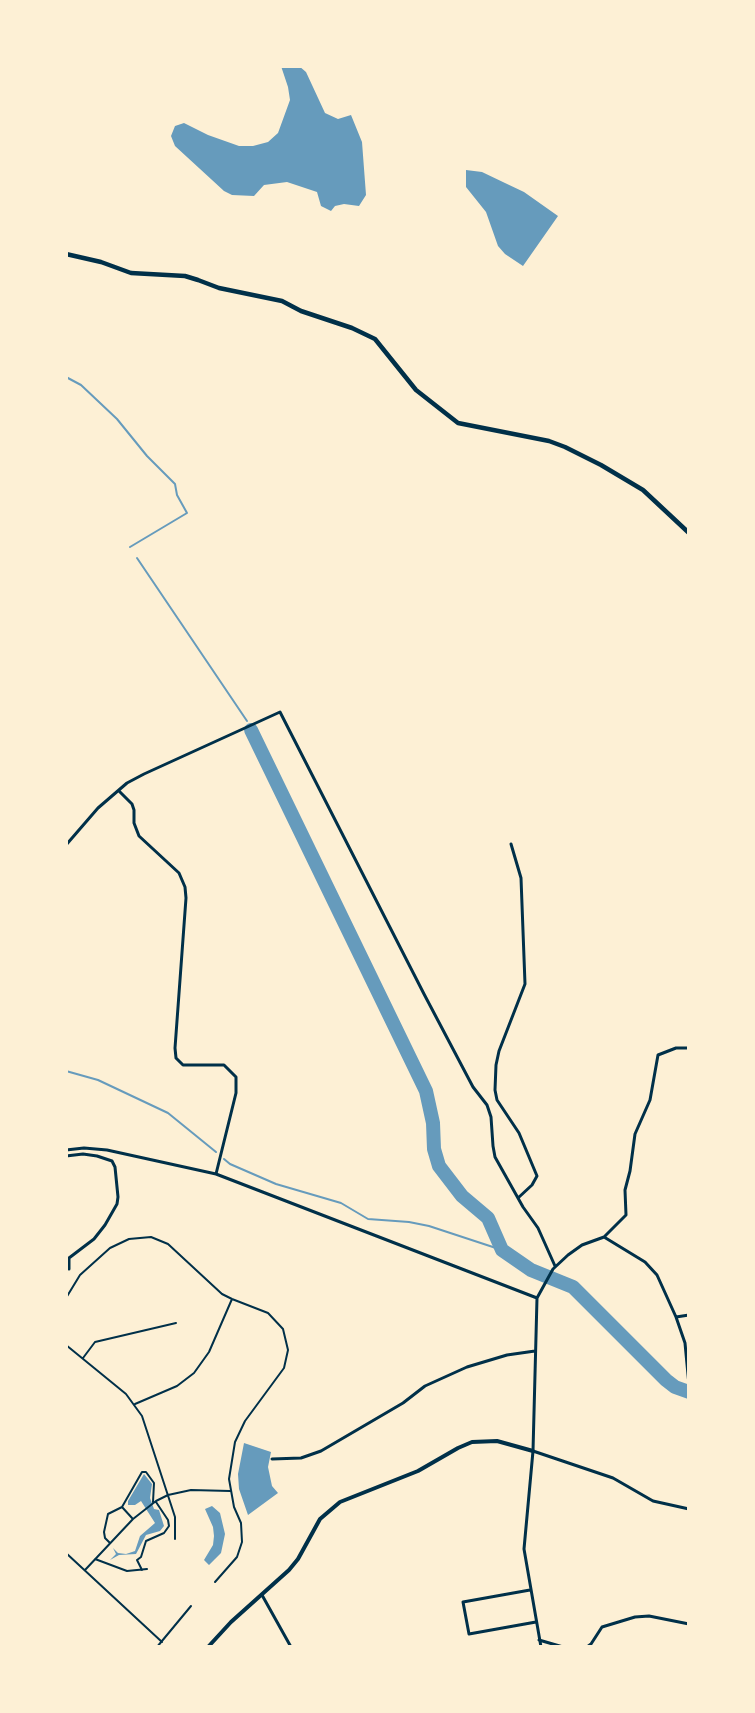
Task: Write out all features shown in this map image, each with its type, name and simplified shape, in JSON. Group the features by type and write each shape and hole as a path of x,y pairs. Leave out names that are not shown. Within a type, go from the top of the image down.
{"main road":[{"path":"66,255 101,261 131,273 185,276 252,296 282,301 301,311 352,328 375,339 416,390 458,423 549,441 583,455 643,489 689,533"}],"street":[{"path":"66,845 99,808 144,774 280,712 473,1087 487,1105 491,1117 495,1157 538,1228 554,1268"},
{"path":"119,791 132,804 134,823 139,836 178,873 185,887 176,1059 183,1065 224,1065 236,1077 236,1093 216,1174"},
{"path":"511,844 521,878 525,984 500,1051 496,1065 495,1084 497,1100 519,1132 537,1176 532,1185 518,1198"},
{"path":"541,1647 524,1549 533,1451 537,1298 554,1268 582,1245 604,1237 626,1215 625,1190 635,1134 650,1100 658,1055 676,1048 689,1048"},
{"path":"66,1150 108,1149 216,1174 537,1298"},
{"path":"66,1156 84,1154 112,1161 115,1167 118,1197 117,1204 94,1239 69,1258 69,1269"},
{"path":"604,1237 645,1262 657,1275 687,1343 689,1385"},
{"path":"66,1298 80,1275 111,1248 129,1239 151,1238 168,1244 222,1294 274,1317 283,1329 288,1350 287,1359 280,1375 245,1421 235,1442 230,1468 230,1491 241,1523 242,1542 237,1557 214,1582"},
{"path":"135,1404 177,1386 194,1373 209,1352 232,1299"},
{"path":"676,1317 689,1315"},
{"path":"82,1358 95,1342 176,1323"},
{"path":"66,1345 135,1404 148,1432 175,1517 175,1539"},
{"path":"272,1459 301,1458 333,1445 403,1403 425,1386 467,1367 507,1355 535,1351"},
{"path":"208,1647 231,1622 280,1581 298,1559 320,1519 340,1502 418,1471 472,1442 497,1441 533,1451 613,1478 653,1501 689,1509"},
{"path":"110,1543 104,1536 107,1517 111,1511 122,1507 141,1472 146,1472 154,1483 154,1501 168,1520 169,1526 165,1533 146,1541 141,1557 137,1560 142,1570"},
{"path":"85,1570 133,1519 154,1501 191,1490 230,1491"},
{"path":"122,1507 133,1519"},
{"path":"66,1553 162,1642"},
{"path":"95,1559 127,1571 147,1569"},
{"path":"530,1590 463,1602 469,1634 536,1622"},
{"path":"262,1595 291,1647"},
{"path":"157,1647 191,1606"},
{"path":"587,1647 602,1627 635,1617 649,1616 689,1624"},
{"path":"539,1640 563,1647"}],"water":[{"path":"281,66 299,66 306,72 325,113 338,119 351,115 362,142 366,195 359,206 344,204 335,206 331,211 321,206 317,192 287,182 264,185 254,196 232,195 224,191 175,146 171,136 175,126 184,123 208,135 239,146 253,146 268,142 278,133 290,100"},
{"path":"466,170 482,172 524,192 558,216 523,266 505,254 498,246 486,212 466,187"},
{"path":"244,1443 271,1452 268,1467 272,1486 278,1493 248,1515 239,1489 238,1474"},
{"path":"144,1474 152,1484 150,1498 154,1509 159,1510 164,1526 160,1531 146,1535 136,1554 119,1555 110,1560 116,1554 113,1548 118,1553 126,1554 135,1551 140,1536 155,1523 141,1501 135,1505 128,1505 128,1501"},
{"path":"212,1506 220,1513 225,1534 221,1553 209,1565 204,1560 213,1545 214,1536 213,1527 205,1509"}],"waterway":[{"path":"66,377 81,385 117,419 147,456 175,484 177,495 187,513 130,547"},
{"path":"137,558 247,721"},
{"path":"251,730 426,1091 433,1123 434,1149 439,1166 462,1196 488,1218 502,1250 531,1270 573,1287 666,1380 675,1387 689,1392"},
{"path":"66,1071 98,1080 168,1113 216,1152"},
{"path":"224,1159 230,1164 276,1184 341,1203 368,1219 429,1226 502,1250"}]}
